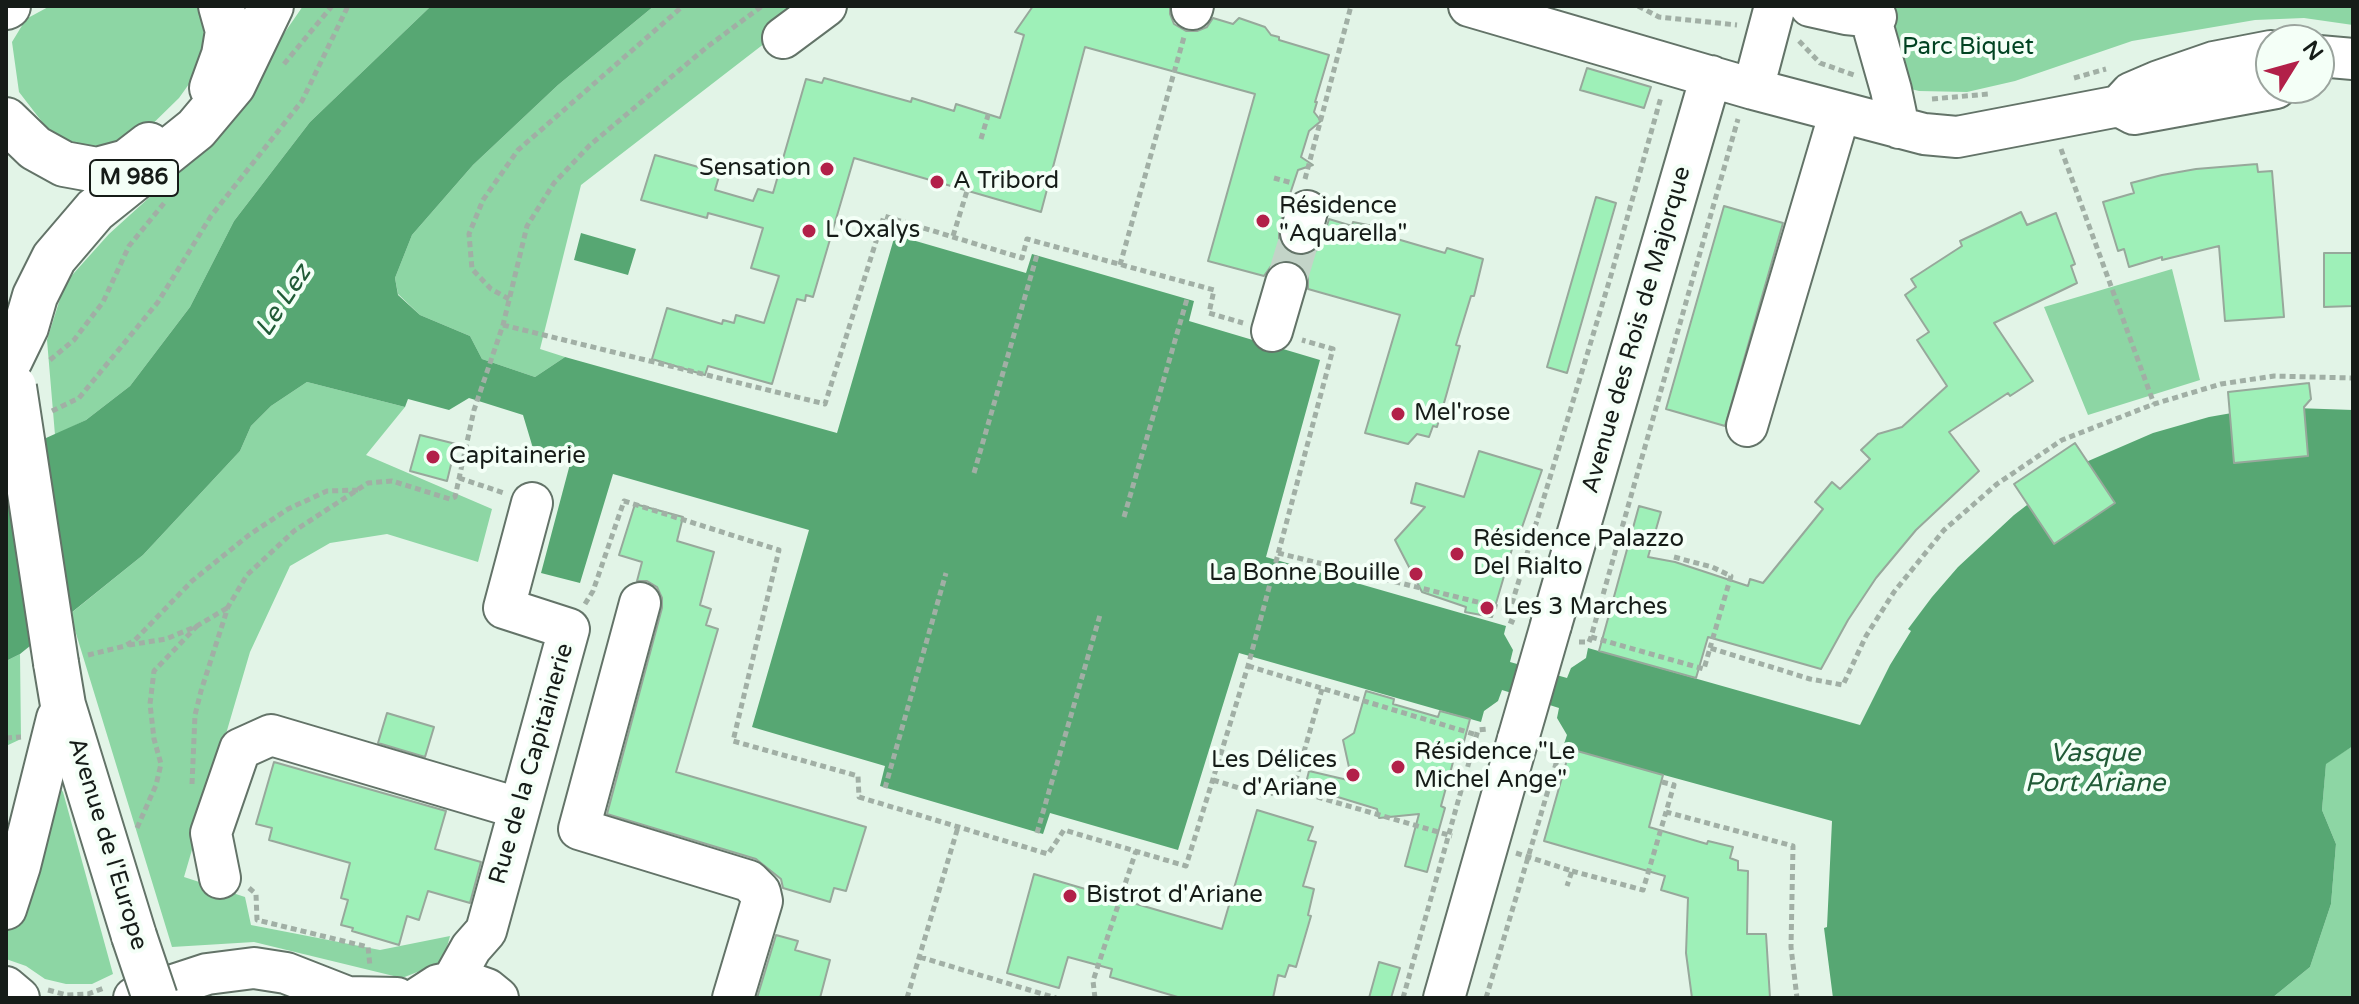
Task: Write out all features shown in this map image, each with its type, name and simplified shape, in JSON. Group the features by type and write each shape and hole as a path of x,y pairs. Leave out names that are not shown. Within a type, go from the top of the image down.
{"main road":[{"name":"M 986","path":"6,120 35,148 64,164 97,170 127,162 182,119 214,86 228,31 221,6"},
{"name":"M 986","path":"17,378 35,296 54,258 95,210 196,129 233,85 271,6"},
{"name":"Avenue de l'Europe","path":"6,300 64,686 134,936 155,998"}],"street":[{"path":"773,22 826,6"},
{"path":"1469,6 1924,134 1957,137 2055,100 2119,106 2134,114 2255,92"},
{"path":"1850,12 1891,90 1899,128"},
{"name":"Avenue des Rois de Majorque","path":"1444,998 1488,845 1493,737 1551,624 1721,79 1772,17"},
{"path":"2119,106 2131,93 2173,76 2214,62 2255,54"},
{"path":"1747,426 1840,112"},
{"path":"1272,331 1286,283"},
{"name":"Rue de la Capitainerie","path":"500,998 486,931 566,642 504,608 517,497"},
{"path":"640,603 579,829 749,881 760,892 762,901 733,998"},
{"path":"6,909 20,866 64,686"},
{"path":"220,878 211,833 235,763 240,749 271,735 518,808"},
{"name":"Rue de la Capitainerie","path":"435,990 486,931"},
{"path":"134,998 207,974 254,968 397,998"},
{"path":"435,990 470,983 500,998"},
{"path":"6,987 19,998"}],"path":[{"path":"283,66 332,6"},
{"path":"17,378 79,398 158,302 211,216 302,101 348,6"},
{"path":"509,299 491,289 472,269 469,234 483,200 518,150 683,6"},
{"path":"1274,178 1303,185 1351,6"},
{"path":"1638,6 1659,17 1772,17 1820,63 1924,99 2002,92"},
{"path":"1120,265 1193,8"},
{"path":"191,795 195,715 228,607 247,575 294,531 368,483 392,481 450,499 455,497 474,410 503,325 527,226 554,183 590,145 707,47 773,22"},
{"path":"2118,65 2055,100 2154,404"},
{"path":"1721,79 1729,107 1740,111 1551,624 1612,272 1665,85 1679,89 1721,79"},
{"path":"981,139 989,112"},
{"path":"953,236 967,191"},
{"path":"17,378 44,365 74,340 103,302 129,246 173,192"},
{"path":"503,325 825,404 884,216 1022,258 1027,239 1214,290 1209,313 1333,349 1248,666 1186,866 1064,830 1048,854 859,797 858,776 733,741 779,550 624,501 593,591 566,642"},
{"path":"974,473 1037,255"},
{"path":"1124,517 1187,299"},
{"path":"1710,648 1810,679 1843,685 1866,636 1894,592 1944,530 1997,484 2062,440 2154,404 2221,384 2274,376 2353,378"},
{"path":"459,478 517,497"},
{"path":"64,686 135,640 192,581 275,518 327,491 359,490"},
{"path":"1278,553 1551,624 1704,669 1731,576 1712,567 1674,557"},
{"path":"885,788 946,573"},
{"path":"125,646 166,639 197,626 228,607"},
{"path":"1037,833 1100,615"},
{"path":"133,836 156,785 161,764 150,704 154,671 197,626"},
{"path":"1248,666 1493,737 1449,836 1403,998"},
{"path":"1293,790 1322,689"},
{"path":"1486,998 1556,757 1567,756"},
{"path":"1213,780 1262,795 1293,790 1643,890 1674,785 1662,782"},
{"path":"1666,812 1793,846 1791,947 1797,998"},
{"path":"907,998 958,827"},
{"path":"1095,998 1093,981 1096,969 1136,851"},
{"path":"1567,886 1572,871"},
{"path":"220,878 249,888 256,894 257,920 368,947 371,966 355,989"},
{"path":"920,957 1056,998"}],"green space":[{"path":"50,6 198,6 209,56 179,98 134,142 94,151 53,136 19,92 12,42 26,19"},
{"path":"303,6 431,6 310,122 234,221 190,307 130,386 86,420 55,435 47,340 65,283 109,234 174,175 256,74"},
{"path":"654,6 813,6 581,185 540,349 565,357 535,377 482,359 470,336 420,315 398,294 395,278 412,235 473,165 558,85"},
{"name":"Parc Biquet","path":"1878,6 2353,6 2353,25 2304,18 2255,20 2132,41 2015,81 1967,92 1919,91 1866,78"},
{"path":"2172,269 2200,380 2088,415 2044,307"},
{"path":"307,382 405,407 366,455 492,509 478,562 387,534 330,543 290,566 250,652 184,877 245,897 251,925 380,950 450,936 443,962 402,978 254,942 172,947 70,614 143,555 240,451 251,426 271,406"},
{"path":"20,654 21,739 6,746 6,661"},
{"path":"2353,746 2353,998 2272,998 2310,967 2331,904 2336,844 2322,810 2326,763"},
{"path":"58,785 63,792 113,974 92,984 66,984 45,979 26,966 6,959 6,934"}],"water":[{"path":"431,6 654,6 558,85 473,165 412,235 395,278 398,295 420,315 470,336 482,359 535,377 565,357 837,433 895,235 1026,273 1032,254 1194,301 1189,321 1320,360 1266,557 1506,626 1504,634 1513,650 1510,662 1567,678 1571,668 1586,658 1588,648 1860,725 1911,631 1908,629 1932,597 1958,567 2014,515 2079,465 2153,433 2209,417 2266,407 2353,410 2353,746 2326,764 2322,810 2336,844 2331,904 2310,967 2272,998 1833,998 1824,928 1827,927 1832,821 1563,747 1567,735 1557,718 1559,708 1502,690 1498,701 1484,711 1481,722 1239,653 1178,850 1050,813 1043,834 880,786 885,766 752,727 809,530 613,474 580,583 541,573 570,464 535,455 523,415 469,398 449,410 408,399 405,407 307,382 271,406 251,426 240,451 143,555 20,654 6,661 6,456 86,420 130,386 190,307 234,221 310,122"},
{"path":"581,233 636,249 628,275 574,260"}],"building":[{"path":"1033,6 1167,6 1170,7 1174,24 1186,31 1207,27 1213,18 1233,24 1239,18 1265,27 1279,40 1329,55 1315,102 1314,112 1321,121 1309,131 1301,157 1313,165 1298,170 1279,227 1279,238 1284,249 1296,255 1317,250 1329,219 1352,226 1353,222 1399,232 1397,239 1445,253 1447,248 1483,259 1474,296 1471,296 1456,345 1460,346 1437,427 1433,426 1429,437 1417,434 1408,444 1365,433 1400,315 1308,289 1308,277 1303,268 1292,261 1280,261 1271,266 1264,276 1208,261 1255,94 1085,47 1041,212 854,158 813,297 806,295 805,301 797,299 772,384 708,366 705,375 652,359 667,308 722,324 723,320 734,323 736,315 764,323 779,276 751,268 763,228 708,213 707,218 641,200 655,155 720,173 715,190 753,201 758,189 773,193 806,79 822,83 824,78 954,111 956,104 1000,118 1024,35 1015,32"},
{"path":"1587,68 1651,87 1644,108 1580,90"},
{"path":"2257,164 2258,172 2272,171 2284,317 2225,321 2219,246 2129,267 2124,249 2118,251 2103,202 2134,193 2131,183 2162,175"},
{"path":"1596,197 1616,203 1567,373 1547,367"},
{"path":"1724,206 1783,223 1725,426 1666,409"},
{"path":"2021,212 2027,225 2056,213 2075,264 2071,266 2077,283 1994,323 2033,381 2010,396 2008,393 1949,432 1979,471 1916,530 1876,578 1821,669 1708,637 1696,678 1599,651 1639,506 1661,512 1648,557 1675,562 1748,586 1750,579 1763,583 1823,509 1815,502 1832,482 1840,489 1870,459 1861,450 1878,434 1902,427 1947,386 1917,340 1929,332 1905,295 1916,287 1911,279 1962,246 1960,241"},
{"path":"2324,253 2353,253 2353,306 2324,307"},
{"path":"2309,383 2311,399 2304,407 2308,456 2234,463 2228,392"},
{"name":"Capitainerie","path":"420,435 456,444 447,481 410,471"},
{"path":"2075,443 2115,503 2054,544 2014,484"},
{"name":"Résidence Palazzo Del Rialto","path":"1479,451 1542,470 1520,533 1517,532 1492,617 1465,612 1466,607 1422,592 1395,540 1425,507 1411,503 1416,483 1464,497"},
{"path":"635,504 683,517 677,541 714,552 700,605 711,609 706,625 718,629 676,772 866,827 846,891 834,888 830,902 783,888 781,879 756,859 607,814 662,608 657,587 647,581 637,581 642,562 619,555"},
{"name":"Résidence \"Le Michel Ange\"","path":"1366,691 1394,699 1393,704 1438,717 1440,711 1470,719 1463,745 1458,744 1441,806 1445,808 1427,872 1405,866 1419,814 1379,818 1377,809 1305,787 1309,771 1352,781 1343,740 1354,733"},
{"path":"387,713 434,727 425,757 378,743"},
{"path":"1570,749 1663,775 1649,827 1707,844 1708,841 1733,847 1730,858 1738,861 1738,870 1748,871 1747,934 1766,934 1770,998 1692,998 1686,953 1688,898 1661,890 1665,876 1544,841"},
{"path":"274,762 446,811 435,849 481,862 470,903 428,891 419,920 407,916 399,945 341,925 348,900 341,898 350,863 269,840 272,828 256,824"},
{"path":"1257,810 1313,827 1308,840 1316,842 1303,886 1314,889 1308,915 1311,916 1296,967 1289,965 1285,977 1278,975 1273,998 1181,998 1110,977 1112,969 1068,957 1059,988 1007,973 1034,874 1222,929"},
{"path":"776,935 798,941 795,950 830,960 820,998 757,998"},
{"path":"1379,962 1400,968 1391,998 1369,998"}],"tunnel":[{"path":"1286,283 1301,233"}],"place":[{"name":"Sensation","path":"827,169"},
{"name":"A Tribord","path":"937,182"},
{"name":"Résidence \"Aquarella\"","path":"1263,221"},
{"name":"L'Oxalys","path":"809,231"},
{"name":"Mel'rose","path":"1398,414"},
{"name":"Capitainerie","path":"433,457"},
{"name":"Résidence Palazzo Del Rialto","path":"1457,554"},
{"name":"La Bonne Bouille","path":"1416,574"},
{"name":"Les 3 Marches","path":"1487,608"},
{"name":"Résidence \"Le Michel Ange\"","path":"1398,767"},
{"name":"Les Délices d'Ariane","path":"1353,775"},
{"name":"Bistrot d'Ariane","path":"1070,896"}],"water label":[{"name":"Le Lez","path":"284,301"},
{"name":"Vasque Port Ariane","path":"2095,769"}]}
